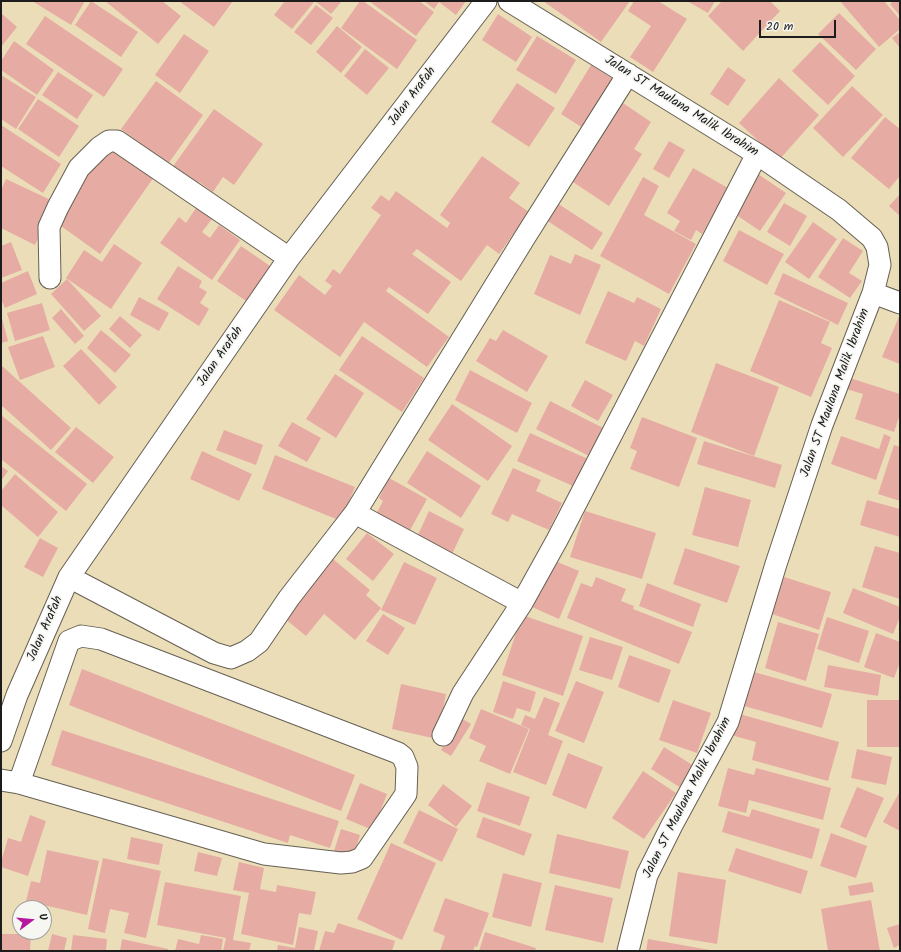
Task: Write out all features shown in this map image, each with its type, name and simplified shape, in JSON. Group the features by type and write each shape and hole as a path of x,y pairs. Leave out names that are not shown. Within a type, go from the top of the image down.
{"street":[{"name":"Jalan Arafah","path":"1,741 17,695 69,577 289,258 486,1"},
{"name":"Jalan ST Maulana Malik Ibrahim","path":"509,1 757,154 840,210 872,238 877,247 880,265 873,293 822,425 776,564 728,722 672,825 647,875 628,951"},
{"path":"69,577 214,653 231,658 247,651 259,642 289,598 355,513 525,237 628,74"},
{"path":"50,278 49,227 79,168 100,147 113,140 117,141 289,258"},
{"path":"443,735 463,693 522,603 558,540 757,154"},
{"path":"873,293 900,304"},
{"path":"355,513 522,603"},
{"path":"81,636 102,639 398,753 403,757 408,767 406,794 362,858 352,862 341,863 264,854 10,781 69,641 81,636"}],"building":[{"path":"32,1 85,1 71,25"},
{"path":"91,1 138,32 121,57 75,25"},
{"path":"105,1 162,1 181,16 158,44"},
{"path":"179,1 233,1 214,27"},
{"path":"285,1 314,2 292,29 274,15"},
{"path":"315,1 342,1 331,14"},
{"path":"360,1 363,1 417,40 397,69 341,28"},
{"path":"369,1 419,1 434,12 416,36"},
{"path":"424,1 466,1 456,15 439,2 434,9"},
{"path":"543,1 630,1 601,42"},
{"path":"634,1 658,1 687,19 653,72 630,57 651,26 628,11"},
{"path":"687,1 715,1 708,13"},
{"path":"722,1 770,1 780,11 743,51 708,16"},
{"path":"840,1 884,1 900,20 900,29 879,47"},
{"path":"893,1 900,1 900,16 890,4"},
{"path":"316,5 333,18 311,45 294,32"},
{"path":"1,13 17,27 1,47"},
{"path":"839,13 876,49 856,70 818,34"},
{"path":"498,14 532,37 516,62 482,40"},
{"path":"45,16 123,69 104,97 26,44"},
{"path":"337,26 362,47 341,73 316,52"},
{"path":"900,32 900,48 892,38"},
{"path":"184,34 209,51 180,93 155,75"},
{"path":"537,36 576,60 556,94 516,70"},
{"path":"14,41 54,70 37,95 1,70 1,61"},
{"path":"820,42 855,76 828,105 792,71"},
{"path":"365,49 389,68 367,95 344,76"},
{"path":"591,65 616,81 586,130 561,114"},
{"path":"728,67 746,80 728,106 710,94"},
{"path":"58,72 93,95 77,119 42,95"},
{"path":"1,75 36,97 16,129 1,119"},
{"path":"779,78 819,115 779,160 739,123"},
{"path":"156,81 203,115 168,164 121,129"},
{"path":"517,83 555,108 529,147 491,122"},
{"path":"852,86 883,115 843,157 813,128"},
{"path":"38,99 79,126 59,157 18,129"},
{"path":"617,99 651,122 634,149 642,154 609,206 567,178"},
{"path":"214,109 263,144 234,185 223,177 213,192 199,182 193,190 169,172"},
{"path":"885,117 900,129 900,176 889,189 851,158"},
{"path":"1,125 61,164 43,193 1,166"},
{"path":"669,141 685,150 669,178 653,169"},
{"path":"108,144 154,177 100,254 54,221"},
{"path":"482,156 520,183 509,198 529,212 499,254 487,245 461,281 417,249 412,254 451,282 428,314 389,287 386,291 449,337 427,367 364,322 340,357 274,310 299,275 325,295 332,286 325,281 333,269 340,274 381,215 371,208 381,195 389,201 396,191 447,228 450,223 440,215"},
{"path":"693,168 728,188 702,234 696,230 691,240 674,231 680,221 667,213"},
{"path":"758,174 786,193 760,231 732,212"},
{"path":"643,177 659,186 644,215 696,244 669,294 600,256"},
{"path":"6,179 55,202 35,245 1,228 1,190"},
{"path":"900,194 900,216 889,206"},
{"path":"557,203 603,233 592,250 546,220"},
{"path":"784,203 807,216 790,246 767,232"},
{"path":"196,208 212,219 202,232 210,238 219,225 240,240 212,280 160,243 179,217 186,223"},
{"path":"813,222 837,239 809,279 785,262"},
{"path":"739,230 784,254 767,285 723,261"},
{"path":"843,238 863,251 849,273 862,281 850,298 818,277"},
{"path":"11,242 22,270 1,278 1,246"},
{"path":"114,244 142,263 111,309 66,278 84,250 102,262"},
{"path":"241,246 273,268 249,303 217,281"},
{"path":"575,254 601,265 580,315 534,294 550,255 571,264"},
{"path":"178,266 202,281 199,287 207,292 200,303 209,309 199,326 157,299"},
{"path":"28,271 37,294 5,308 1,299 1,283"},
{"path":"783,273 848,303 838,325 774,294"},
{"path":"67,279 101,316 84,331 51,294"},
{"path":"608,291 634,303 637,297 661,309 644,346 635,341 626,361 585,343"},
{"path":"139,297 169,313 159,331 130,315"},
{"path":"779,300 830,322 821,343 832,348 811,397 750,371"},
{"path":"42,303 50,330 15,341 7,313"},
{"path":"61,309 84,336 75,344 52,318"},
{"path":"900,314 900,364 882,357"},
{"path":"1,315 8,341 1,343"},
{"path":"120,316 142,335 130,348 109,329"},
{"path":"101,330 131,355 115,373 87,348"},
{"path":"503,330 548,356 527,392 476,361 490,338 496,341"},
{"path":"43,336 55,367 20,380 8,347"},
{"path":"362,336 424,378 402,412 339,370"},
{"path":"81,349 117,387 99,405 63,366"},
{"path":"716,363 779,387 754,456 691,432"},
{"path":"1,365 71,428 51,450 1,405"},
{"path":"470,370 532,403 517,433 455,400"},
{"path":"335,374 364,393 336,438 306,419"},
{"path":"850,378 900,394 900,414 894,432 855,419 863,394 846,389"},
{"path":"585,380 613,395 598,421 571,406"},
{"path":"550,401 605,429 591,457 536,429"},
{"path":"452,404 512,446 488,481 428,440"},
{"path":"1,415 87,484 66,511 1,459"},
{"path":"642,417 697,438 679,487 630,469 637,451 630,448"},
{"path":"292,422 321,438 307,462 278,446"},
{"path":"76,427 114,457 93,483 55,452"},
{"path":"224,430 263,445 256,465 216,450"},
{"path":"530,433 588,459 575,487 517,461"},
{"path":"884,434 891,437 876,480 831,464 841,436 879,449"},
{"path":"704,441 782,465 775,488 697,464"},
{"path":"894,445 900,447 900,501 878,494"},
{"path":"202,451 252,474 239,501 190,479"},
{"path":"427,451 481,486 461,518 407,483"},
{"path":"275,455 355,487 341,521 262,489"},
{"path":"1,466 8,471 1,481"},
{"path":"513,468 541,480 536,491 562,503 549,530 512,514 508,522 491,514"},
{"path":"15,474 58,512 38,537 1,505 1,491"},
{"path":"389,478 427,499 407,536 374,518 383,501 379,498"},
{"path":"705,487 751,500 738,547 692,535"},
{"path":"867,500 900,509 900,537 860,525"},
{"path":"429,511 464,529 451,556 416,539"},
{"path":"585,511 656,533 642,579 570,557"},
{"path":"367,533 394,554 373,581 346,559"},
{"path":"40,538 58,548 43,577 24,567"},
{"path":"875,546 900,553 900,599 862,587"},
{"path":"685,548 740,566 727,603 673,584"},
{"path":"333,559 370,590 366,595 381,608 355,640 324,614 306,636 284,618"},
{"path":"553,560 579,571 559,619 532,607"},
{"path":"404,562 437,578 415,625 381,610"},
{"path":"778,575 831,592 819,630 766,612"},
{"path":"596,577 626,589 621,601 634,606 633,609 692,632 679,664 567,618 581,583 592,587"},
{"path":"647,583 701,604 693,627 639,606"},
{"path":"853,588 900,607 900,617 893,634 843,613"},
{"path":"383,614 405,628 388,655 366,641"},
{"path":"522,615 583,636 563,696 502,675"},
{"path":"827,617 869,631 859,663 817,649"},
{"path":"778,622 819,634 806,681 765,668"},
{"path":"876,633 900,642 900,662 894,678 864,667"},
{"path":"590,637 623,647 612,680 579,670"},
{"path":"629,655 671,670 659,703 618,687"},
{"path":"828,665 881,675 878,696 824,687"},
{"path":"82,669 355,775 341,811 69,705"},
{"path":"747,670 832,694 822,728 737,704"},
{"path":"503,681 536,692 530,712 517,708 513,719 493,712"},
{"path":"576,681 604,692 584,743 555,731"},
{"path":"401,684 446,694 437,739 392,729"},
{"path":"544,697 560,703 548,735 563,741 546,785 513,772 530,729 521,725 525,715 535,719"},
{"path":"673,700 711,713 697,753 659,740"},
{"path":"867,700 900,700 900,747 867,747"},
{"path":"481,709 529,729 510,774 479,761 486,746 469,738"},
{"path":"736,713 839,742 828,781 752,760 756,742 731,735"},
{"path":"461,718 471,724 451,756 441,750"},
{"path":"62,730 339,821 330,848 290,835 288,843 51,765"},
{"path":"664,747 694,766 681,788 651,769"},
{"path":"857,749 892,757 886,785 851,778"},
{"path":"568,753 603,767 586,809 552,795"},
{"path":"728,768 754,775 756,768 831,788 823,820 749,800 746,813 718,806"},
{"path":"643,771 676,793 644,839 612,818"},
{"path":"487,782 530,797 520,826 477,811"},
{"path":"360,783 387,794 373,830 346,819"},
{"path":"443,784 472,806 456,827 428,805"},
{"path":"857,787 884,798 866,838 840,827"},
{"path":"900,791 900,831 883,822"},
{"path":"752,809 820,829 812,859 722,832 728,811 749,817"},
{"path":"419,810 458,829 442,862 403,843"},
{"path":"30,815 46,821 28,876 1,867 1,862 8,838 21,842"},
{"path":"483,817 532,834 524,856 476,837"},
{"path":"341,829 360,835 352,860 333,854"},
{"path":"831,833 867,846 856,878 820,866"},
{"path":"557,834 629,851 620,889 549,873"},
{"path":"131,837 163,844 159,865 127,859"},
{"path":"391,843 436,863 402,940 357,919"},
{"path":"736,848 808,871 801,894 728,871"},
{"path":"47,850 99,861 87,915 52,907 52,900 26,900 31,881 40,883"},
{"path":"198,852 222,858 217,876 194,871"},
{"path":"103,858 161,871 146,938 124,933 129,913 110,909 105,933 88,929"},
{"path":"239,862 264,868 260,889 276,892 277,885 316,892 311,915 299,913 293,945 241,934 249,893 233,890"},
{"path":"678,872 726,880 717,944 669,936"},
{"path":"503,873 542,883 531,927 492,917"},
{"path":"165,882 241,896 233,940 251,943 249,951 223,951 226,938 157,925"},
{"path":"872,882 874,892 850,896 848,886"},
{"path":"555,885 613,898 603,943 545,930"},
{"path":"445,898 489,913 477,947 475,946 473,951 440,951 445,936 433,931"},
{"path":"871,900 880,951 828,951 821,909"},
{"path":"338,923 395,941 392,951 319,951 325,931 334,933"},
{"path":"900,924 900,945 894,948 887,928"},
{"path":"299,927 318,931 314,951 277,951 278,945 295,948"},
{"path":"485,932 536,948 535,951 479,951"},
{"path":"1,934 12,934 12,940 31,940 30,951 1,951"},
{"path":"52,934 67,938 64,951 48,951 51,940 52,940"},
{"path":"73,935 107,939 106,951 71,951"},
{"path":"201,935 223,939 221,951 175,951 178,939 199,944"},
{"path":"122,939 168,949 168,951 120,951"},
{"path":"648,939 710,950 710,951 646,951"}]}
